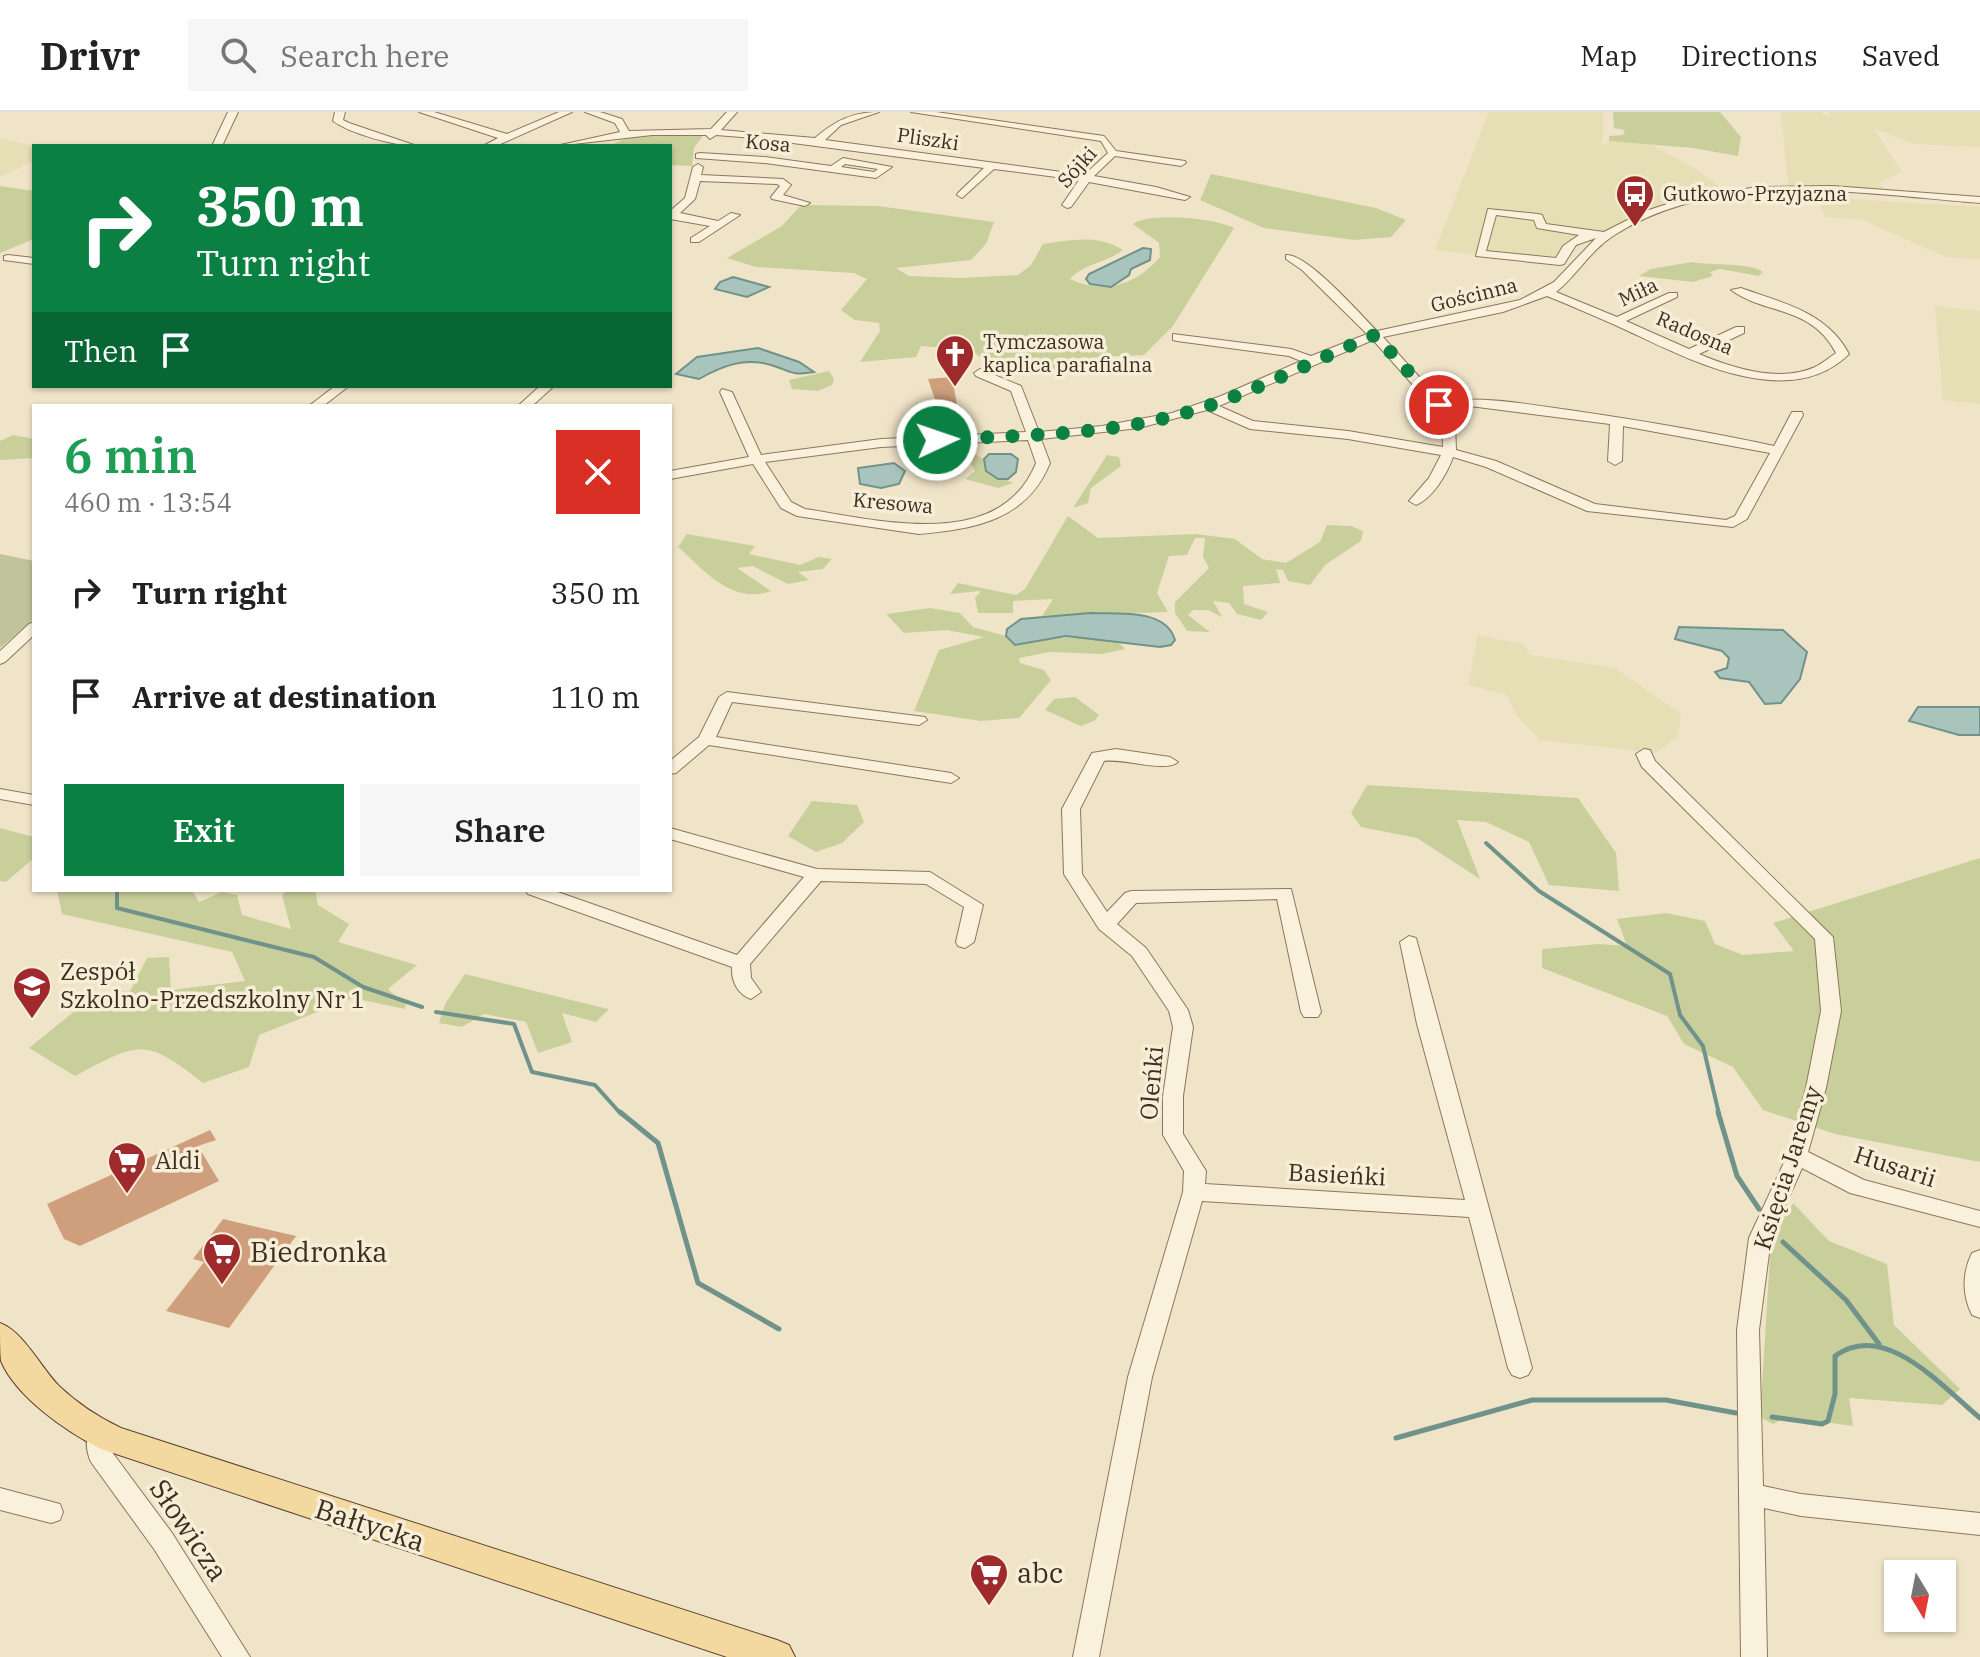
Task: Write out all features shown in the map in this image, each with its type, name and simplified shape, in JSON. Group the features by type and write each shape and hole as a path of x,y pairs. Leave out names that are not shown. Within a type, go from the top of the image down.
{"main road":[{"name":"Bałtycka","path":"0,1336 52,1403 99,1434 203,1472 777,1657"}],"street":[{"path":"218,144 233,112"},
{"path":"340,112 338,121 346,125 406,144"},
{"path":"424,112 508,138"},
{"path":"493,144 567,112"},
{"path":"590,112 619,121 624,131"},
{"path":"672,214 690,199 702,146 732,112"},
{"path":"817,142 838,123 874,112"},
{"name":"Sójki","path":"916,112 1089,134 1104,139 1113,153 1181,163"},
{"name":"Pliszki","path":"569,144 624,131 716,130 1087,177 1185,197"},
{"name":"Sójki","path":"1067,205 1087,177 1113,153"},
{"name":"Kosa","path":"700,156 833,169"},
{"name":"Pliszki","path":"962,195 992,166"},
{"path":"695,178 779,181 786,185 776,197 805,203"},
{"name":"Gościnna","path":"1375,335 1501,311 1547,292 1565,280 1585,253 1607,236 1685,201 1765,190 1980,200"},
{"path":"1592,233 1572,242 1563,252 1560,262 1480,254 1492,211 1538,217 1541,226 1545,227 1592,233 1607,236"},
{"path":"672,215 721,225"},
{"path":"695,240 735,215"},
{"path":"1290,257 1306,268 1375,335 1439,405 1449,422 1449,452 1439,478 1416,501"},
{"path":"8,258 32,261"},
{"name":"Radosna","path":"1547,292 1730,370 1771,376 1806,375 1830,366 1843,354 1838,339 1825,328 1737,290"},
{"name":"Miła","path":"1617,321 1673,295"},
{"path":"1688,354 1740,330"},
{"path":"672,475 882,443 1035,435 1135,424 1209,406 1375,335"},
{"path":"1177,337 1291,353 1313,361"},
{"name":"Kresowa","path":"726,392 757,460 786,505 802,513 919,530 938,529 1016,506 1041,473 1043,463 1035,435 1017,389 980,373"},
{"path":"318,404 340,388"},
{"path":"526,404 546,388"},
{"path":"1439,405 1481,402 1617,421 1776,450"},
{"path":"1209,406 1250,425 1348,435 1449,452 1491,464 1592,508 1728,524 1740,519 1797,415"},
{"path":"1615,461 1617,421"},
{"path":"0,659 32,629"},
{"path":"672,767 706,740 727,697 919,720"},
{"path":"706,740 951,778"},
{"name":"Oleńki","path":"1086,1657 1140,1377 1194,1192 1195,1171 1173,1135 1173,1096 1183,1027 1178,1010 1139,952 1106,925 1073,874 1071,809 1098,757 1116,754 1170,762"},
{"name":"Księcia Jaremy","path":"1644,754 1648,763 1824,937 1831,1011 1816,1088 1797,1156 1760,1238 1750,1314 1754,1657"},
{"path":"0,794 32,800"},
{"path":"672,834 816,875 930,878 974,905 965,942"},
{"path":"751,992 741,979 741,963 816,875"},
{"path":"540,892 741,963"},
{"path":"1106,925 1131,897 1285,893 1311,1012"},
{"path":"1409,942 1427,1024 1520,1368"},
{"name":"Husarii","path":"1797,1156 1858,1187 1980,1219"},
{"name":"Basieńki","path":"1194,1192 1478,1209"},
{"path":"1980,1259 1974,1294 1980,1309"},
{"name":"Słowicza","path":"99,1434 100,1455 163,1541 237,1657"},
{"path":"1752,1494 1801,1505 1980,1524"},
{"path":"0,1499 51,1512"}],"shaded area":[{"path":"1489,112 1603,112 1603,145 1609,141 1650,144 1697,170 1723,189 1694,192 1649,211 1572,249 1565,265 1435,250"},
{"path":"1781,112 1820,112 1829,117 1829,112 1980,112 1980,147 1916,144 1874,129 1902,172 1880,182 1884,190 1788,185"},
{"path":"0,138 32,146 32,162 0,177"},
{"path":"1817,197 1980,207 1980,259 1946,257 1860,219 1825,217"},
{"path":"1935,306 1980,311 1980,404 1943,400"},
{"path":"1477,635 1523,644 1531,655 1615,668 1681,714 1678,737 1655,753 1540,740 1516,715 1507,695 1469,685"}],"green space":[{"path":"1613,112 1720,112 1741,137 1738,156 1693,148 1609,141 1609,136 1623,135 1625,130 1614,128"},
{"path":"635,134 704,134 694,148 692,166 672,165 672,144 613,144"},
{"path":"1211,174 1376,208 1406,220 1391,237 1354,240 1264,228 1200,200"},
{"path":"0,186 32,191 32,240 0,253"},
{"path":"801,205 878,206 994,222 986,244 971,260 896,268 909,276 961,278 1018,275 1031,265 1043,244 1064,241 1094,240 1123,250 1081,270 1070,279 1095,286 1130,280 1151,267 1160,257 1159,243 1133,224 1141,220 1182,218 1212,221 1234,228 1173,326 1144,355 1097,357 1087,369 986,372 986,363 972,350 921,346 916,357 860,362 880,331 879,323 855,320 841,310 867,279 854,273 756,267 727,258 782,226"},
{"path":"1692,262 1748,267 1763,272 1759,276 1720,269 1710,272 1713,276 1693,282 1639,276 1651,269"},
{"path":"829,371 834,379 832,385 818,391 792,389 789,380"},
{"path":"13,435 32,439 32,458 0,460 0,441"},
{"path":"934,447 964,450 964,456 953,461 961,466 953,473 940,473 924,465 931,461 923,457 926,452 933,452"},
{"path":"976,455 984,459 986,471 1013,483 998,488 965,479 975,471 968,458"},
{"path":"1107,455 1119,457 1121,466 1091,488 1088,503 1073,508"},
{"path":"1068,516 1098,538 1195,534 1235,539 1262,559 1286,563 1320,542 1327,525 1351,526 1363,531 1361,541 1325,565 1310,585 1288,581 1283,570 1276,569 1280,583 1243,586 1244,604 1268,612 1261,620 1237,614 1229,603 1213,601 1222,617 1208,610 1193,610 1188,615 1210,632 1187,631 1175,613 1175,602 1209,568 1203,557 1205,538 1195,538 1187,555 1169,556 1157,593 1168,612 1042,616 1053,599 1013,601 1013,613 978,613 975,598 981,591 950,594 958,583 1016,595 1025,589"},
{"path":"687,534 755,546 749,554 800,565 819,557 832,559 823,569 798,572 809,580 788,584 753,566 737,568 771,591 744,593 720,583 678,547"},
{"path":"0,554 32,561 32,621 0,648"},
{"path":"930,608 960,613 973,627 1006,636 1015,645 1090,637 1117,642 1125,649 1102,654 1049,652 1019,658 1020,663 1044,670 1051,680 1019,718 981,721 914,711 939,650 984,637 946,630 904,633 886,614"},
{"path":"1075,697 1099,715 1094,721 1081,726 1045,710 1054,699"},
{"path":"1367,785 1578,798 1616,853 1619,891 1549,885 1529,842 1486,822 1457,820 1480,879 1417,838 1361,827 1351,813"},
{"path":"812,801 857,805 864,822 842,843 816,852 788,836"},
{"path":"0,828 32,836 32,860 6,882 0,881"},
{"path":"1980,858 1980,1162 1835,1134 1763,1110 1733,1067 1684,1044 1667,1016 1542,968 1542,949 1599,944 1627,946 1617,919 1666,913 1705,921 1715,944 1743,955 1794,951 1773,923"},
{"path":"57,892 193,892 199,902 222,892 237,895 242,915 291,929 282,895 285,892 315,892 318,905 349,924 338,942 417,965 388,989 406,1005 405,1009 353,998 259,1035 249,1067 203,1083 168,1058 141,1050 114,1056 75,1076 29,1048 97,993 130,991 147,958 169,957 171,990 245,981 232,952 62,914"},
{"path":"465,974 608,1010 596,1022 562,1013 572,1042 538,1053 526,1022 484,1014 462,1027 439,1023 445,1004"},
{"path":"1793,1203 1829,1241 1887,1264 1894,1325 1960,1389 1942,1405 1849,1398 1853,1426 1787,1417 1773,1424 1760,1417 1771,1241"}],"water":[{"path":"1143,248 1151,249 1150,260 1131,269 1129,275 1111,287 1090,284 1086,279 1089,274"},
{"path":"733,277 769,287 747,297 715,289 720,282"},
{"path":"758,348 799,362 814,372 796,373 771,365 742,362 699,379 676,374 697,357"},
{"path":"989,454 1011,454 1018,459 1016,472 1008,479 998,479 986,471 984,459"},
{"path":"894,463 905,471 899,484 881,488 860,484 858,468"},
{"path":"1090,613 1151,618 1162,622 1175,640 1171,645 1160,647 1066,636 1015,645 1006,636 1007,629 1021,619"},
{"path":"1679,627 1783,630 1807,652 1800,679 1781,703 1765,704 1749,682 1720,678 1715,672 1727,668 1729,658 1722,651 1675,639"},
{"path":"1918,707 1980,707 1980,735 1959,735 1909,721"}],"building":[{"path":"952,377 958,410 939,411 928,379"},
{"name":"Aldi","path":"210,1130 216,1140 198,1146 219,1181 80,1246 64,1239 47,1204"},
{"name":"Biedronka","path":"223,1219 296,1236 229,1328 166,1311 204,1262 193,1259"}],"waterway":[{"path":"1486,843 1539,891 1670,974 1680,1015 1703,1046 1719,1114"},
{"path":"117,892 117,908 314,957 363,987 422,1007"},
{"path":"436,1012 514,1024 532,1072 595,1085 621,1114"},
{"path":"620,1112 658,1143 698,1283 779,1329"},
{"path":"1718,1112 1737,1176 1759,1209"},
{"path":"1783,1242 1846,1300 1879,1344"},
{"path":"1772,1417 1822,1424 1828,1421 1835,1394 1835,1356 1854,1347 1874,1346 1893,1351 1912,1362 1980,1418"},
{"path":"1396,1438 1532,1400 1666,1400 1736,1413"}],"place":[{"name":"Gutkowo-Przyjazna","path":"1635,228"},
{"name":"Tymczasowa kaplica parafialna","path":"955,388"},
{"name":"Zespół Szkolno-Przedszkolny Nr 1","path":"32,1020"},
{"name":"Aldi","path":"127,1195"},
{"name":"Biedronka","path":"222,1286"},
{"name":"abc","path":"989,1607"}],"route":[{"path":"937,440 1035,435 1171,417 1232,397 1375,335 1439,405"}]}
